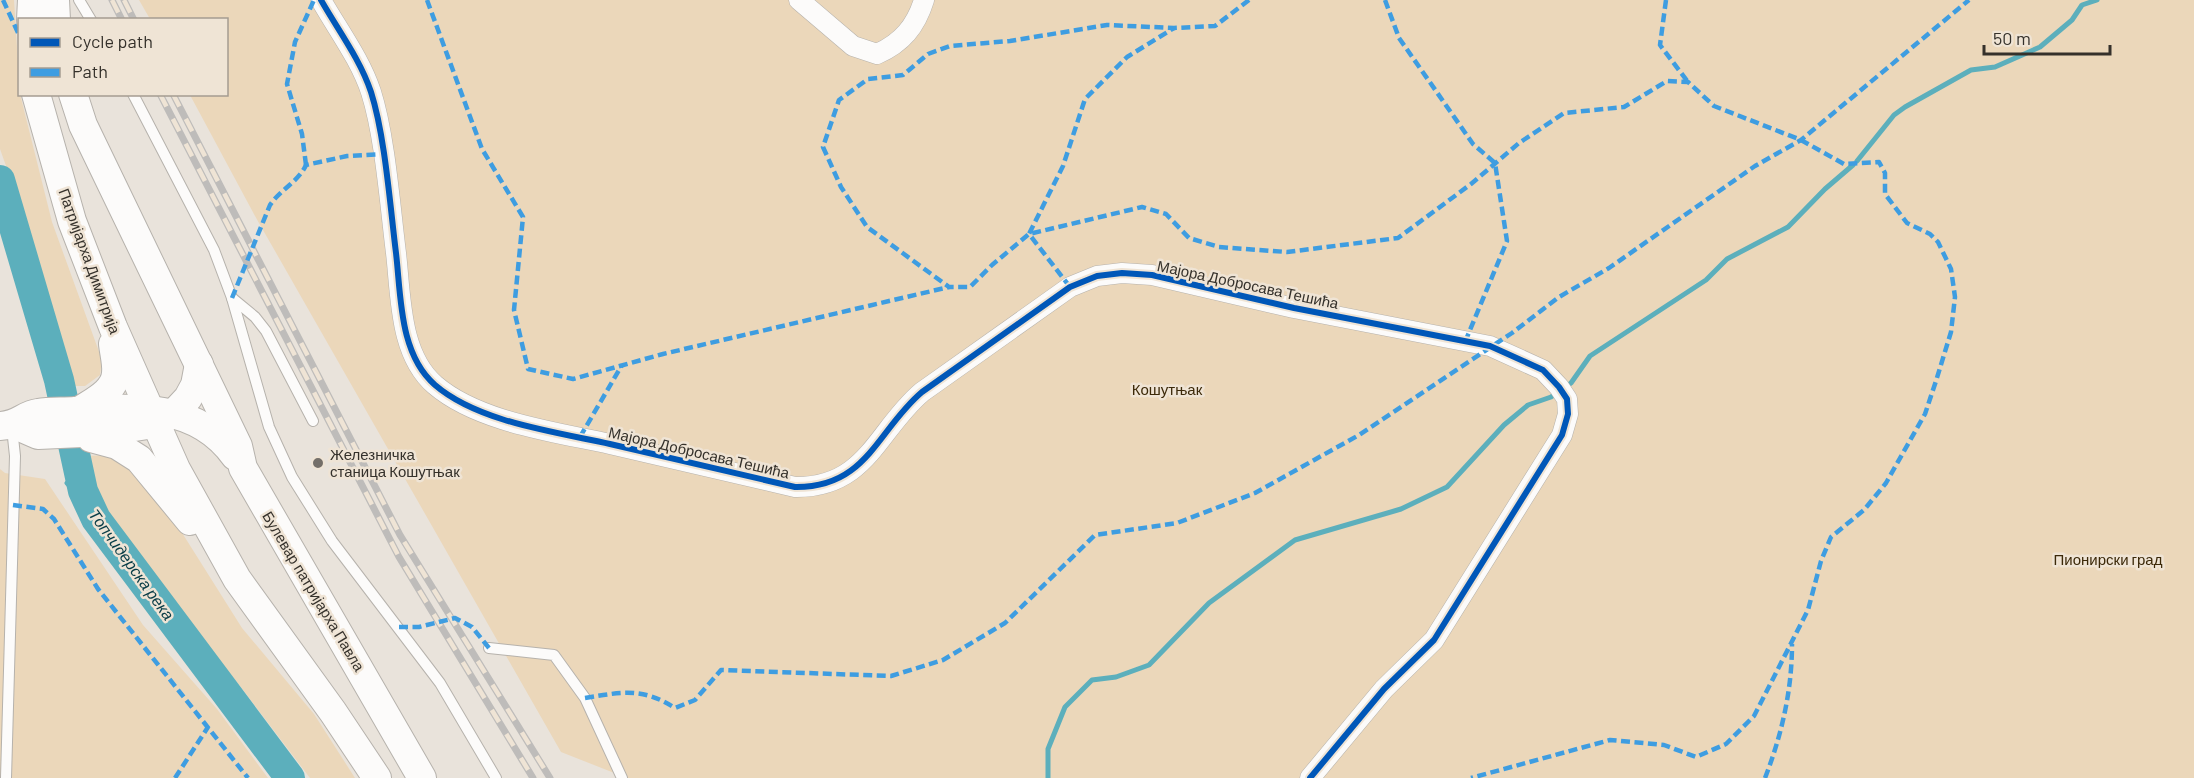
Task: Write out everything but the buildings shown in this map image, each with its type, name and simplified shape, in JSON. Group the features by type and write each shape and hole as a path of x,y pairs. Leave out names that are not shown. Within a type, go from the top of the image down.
{"main road":[{"path":"31,18 32,0"},
{"path":"55,0 56,18"},
{"name":"Патријарха Димитрија","path":"37,96 72,220 113,327 159,415"},
{"path":"74,96 83,125 199,364 195,385 188,398 159,415"},
{"path":"79,423 115,380 113,327"},
{"name":"Булевар патријарха Павла","path":"199,364 238,446 243,468 422,778"},
{"path":"159,415 214,541 260,612 313,683 377,778"},
{"path":"20,425 79,423 159,415 199,424 220,438 243,468"},
{"path":"79,423 139,459 192,524 214,541"}],"street":[{"name":"Мајора Добросава Тешића","path":"321,0 360,66 371,93 396,254 402,317 415,354 433,383 457,400 487,413 545,429 795,487 819,485 832,482 861,464 878,445 900,412 922,392 1070,287 1096,276 1122,273 1152,275 1294,308 1490,346 1543,370 1563,393 1568,414 1562,435 1434,640 1384,690 1310,778"},
{"path":"799,0 853,46 877,54 903,38 914,25 924,0"}],"lane":[{"path":"79,0 91,18"},
{"path":"134,96 203,226 232,298 269,427 292,477 332,541 440,683 496,778"},
{"path":"232,298 255,317 266,331 313,421"},
{"path":"6,778 15,456 20,425"},
{"path":"489,648 554,655 585,698 622,778"}],"green space":[{"path":"0,0 14,0 18,96 20,96 52,222 102,360 100,375 85,386 71,386 31,236 0,149"},
{"name":"Кошутњак","path":"139,0 2194,0 2194,778 627,778 561,752 255,216 191,96 228,96 228,18 149,18"},
{"path":"108,455 129,467 179,528 242,628 314,714 355,778 310,778 240,686 138,563 106,518 98,502 85,456"},
{"path":"0,469 5,473 45,479 143,625 217,709 268,778 0,778"}],"waterway":[{"path":"1857,161 1894,115 1905,107 1971,70 1995,67 2040,47 2072,20 2082,5 2097,0"},
{"path":"1048,778 1048,749 1065,707 1092,680 1116,677 1149,665 1209,603 1295,540 1401,509 1447,487 1504,425 1528,405 1551,397 1571,383 1590,356 1706,280 1727,259 1788,227 1825,189 1853,165"},
{"name":"Топчидерска река","path":"0,180 59,380 83,491 96,519 290,778"},
{"path":"67,483 91,509"}],"railway":[{"path":"112,0 121,18"},
{"path":"124,0 133,18"},
{"path":"161,96 399,557 533,778"},
{"path":"174,96 400,535 550,778"}],"marked path":[{"path":"3,0 18,33"},
{"path":"306,165 302,134 287,84 295,42 314,0"},
{"path":"427,0 482,149 523,217 514,310 528,369 573,379 663,354 949,287"},
{"path":"1249,0 1215,26 1174,28 1107,25 1010,41 950,46 928,54 903,75 868,79 839,100 823,147 841,187 867,227 949,287 970,287 1029,234 1142,207 1166,214 1189,238 1219,247 1287,252 1398,238 1471,184 1519,143 1564,113 1624,107 1667,81 1688,82 1714,106 1801,140 1844,164 1879,162 1885,173 1885,194 1907,223 1930,234 1938,242 1951,269 1955,297 1951,332 1925,414 1886,483 1864,510 1831,537 1821,561 1808,610 1754,716 1726,744 1696,757 1664,745 1610,740 1471,778"},
{"path":"1385,0 1399,38 1473,144 1495,163 1507,241 1465,342"},
{"path":"1666,0 1660,45 1688,82"},
{"path":"585,698 621,693 642,694 675,708 695,700 721,670 891,676 943,660 1005,623 1095,535 1177,523 1255,493 1359,435 1512,333 1559,297 1609,268 1755,166 1801,140 1969,0"},
{"path":"1070,287 1029,234 1063,166 1085,99 1127,57 1174,28"},
{"path":"232,298 270,205 299,176 306,165 347,156 383,154"},
{"path":"580,437 622,365"},
{"path":"13,505 43,509 54,519 98,589 248,778"},
{"path":"399,627 419,627 455,618 472,627 489,648"},
{"path":"1765,778 1785,712 1792,644"},
{"path":"175,778 208,727"}],"cycle path":[{"path":"321,0 361,68 376,110 386,171 401,305 408,341 414,357 423,372 435,385 453,398 495,417 518,424 795,487 819,485 839,478 855,467 922,392 1070,287 1097,276 1122,273 1152,275 1294,308 1490,346 1543,370 1567,399 1568,414 1562,435 1434,640 1384,689 1310,778"}],"place":[{"name":"Железничка станица Кошутњак","path":"318,463"}],"park label":[{"name":"Пионирски град","path":"2108,559"}]}
